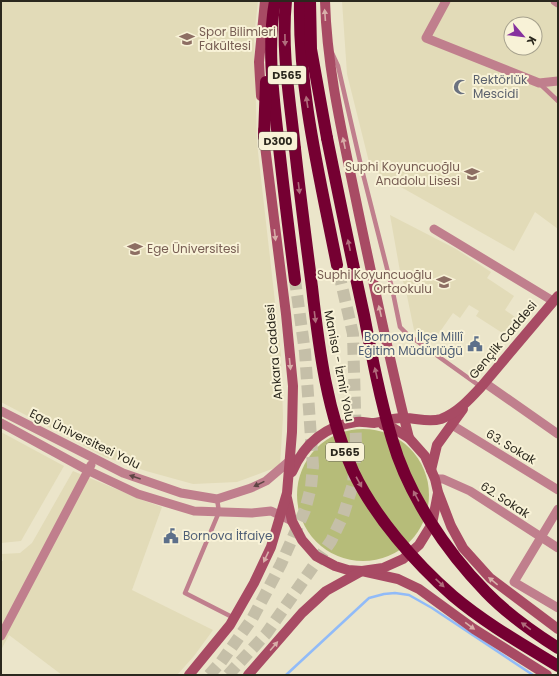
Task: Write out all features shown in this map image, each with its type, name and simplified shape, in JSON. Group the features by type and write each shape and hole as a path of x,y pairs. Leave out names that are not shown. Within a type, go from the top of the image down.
{"highway":[{"name":"Manisa - İzmir Yolu","path":"286,1 285,44 295,149 319,346 330,406 340,440 354,472 369,499 387,526 417,561 453,595 480,616 558,666"},
{"name":"D300","path":"300,1 299,29 303,76 313,145 337,265"},
{"name":"D565","path":"310,1 311,49 327,138 374,367 392,440 416,496 432,524 468,572 487,593 517,619 558,648"},
{"path":"264,138 266,62 274,7"},
{"name":"D300","path":"274,7 271,57 274,101 295,280"}],"main road":[{"name":"Ankara Caddesi","path":"189,675 230,624 254,583 271,547 287,493 290,461 293,386 286,314 264,138 259,62 265,1"},
{"path":"325,1 335,101 409,438"},
{"name":"Gençlik Caddesi","path":"375,423 404,418 430,421 440,419 455,412 483,385 555,299"},
{"name":"Gençlik Caddesi","path":"433,475 437,445 468,401"},
{"path":"546,675 474,629 419,588 398,579 334,566 316,556 302,540 292,522 287,493 291,475 298,458 309,444 322,433 339,425 357,422 375,423 393,428 409,438 425,456 450,526 463,548 490,578 558,629"},
{"path":"248,675 302,613 326,591 362,571 384,568 397,562 403,559 419,545 432,524 438,492"}],"street":[{"path":"446,1 426,38 539,83 558,81"},
{"path":"434,229 555,299"},
{"path":"483,385 558,434"},
{"name":"Ege Üniversitesi Yolu","path":"1,411 123,473 181,493 217,499 251,488 266,481 309,444"},
{"name":"Ege Üniversitesi Yolu","path":"1,423 87,470 138,494 194,511 252,513 271,512 292,522"},
{"name":"63. Sokak","path":"452,425 558,490"},
{"path":"1,636 94,458"},
{"name":"62. Sokak","path":"433,475 470,491 558,548"},
{"path":"558,509 514,582 558,608"}],"lane":[{"path":"329,46 338,66 362,170 392,288 400,327 407,334 483,385"},
{"path":"539,83 558,101"},
{"path":"217,499 219,512 185,593 234,618"}],"shaded area":[{"name":"Ege Üniversitesi","path":"1,1 258,1 254,37 257,143 281,355 283,417 280,466 237,482 193,484 146,471 105,457 1,402"},
{"path":"342,1 558,1 558,229 535,212 514,251 385,178 370,166 347,74"},
{"name":"Suphi Koyuncuoğlu Ortaokulu","path":"390,215 456,249 491,272 487,278 514,296 505,310 515,317 504,334 476,316 479,311 469,305 460,318 453,313 432,343 414,330 405,286 401,277"},
{"path":"1,432 64,466 21,541 1,543"},
{"path":"73,471 162,507 132,590 213,630 194,656 177,675 62,675 9,635 1,650 2,554 20,553 32,543"}],"green space":[{"path":"370,429 382,431 394,436 410,448 422,464 427,476 429,495 427,514 422,526 410,542 394,554 382,559 356,561 344,559 332,554 316,542 304,526 299,514 297,488 299,476 304,464 316,448 332,436 344,431"}],"waterway":[{"path":"286,675 369,598 395,593 409,595 432,608 533,675"}],"tunnel":[{"path":"228,675 266,634 331,541 343,516 353,484 356,445 353,334 337,265"},
{"path":"209,675 221,662 252,619 281,564 305,510 311,487 313,466 305,352 295,280"}],"place":[{"name":"Spor Bilimleri Fakültesi","path":"187,39"},
{"name":"Rektörlük Mescidi","path":"461,87"},
{"name":"Suphi Koyuncuoğlu Anadolu Lisesi","path":"472,174"},
{"name":"Ege Üniversitesi","path":"135,249"},
{"name":"Suphi Koyuncuoğlu Ortaokulu","path":"444,282"},
{"name":"Bornova İlçe Millî Eğitim Müdürlüğü","path":"475,344"},
{"name":"Bornova İtfaiye","path":"171,536"}]}
